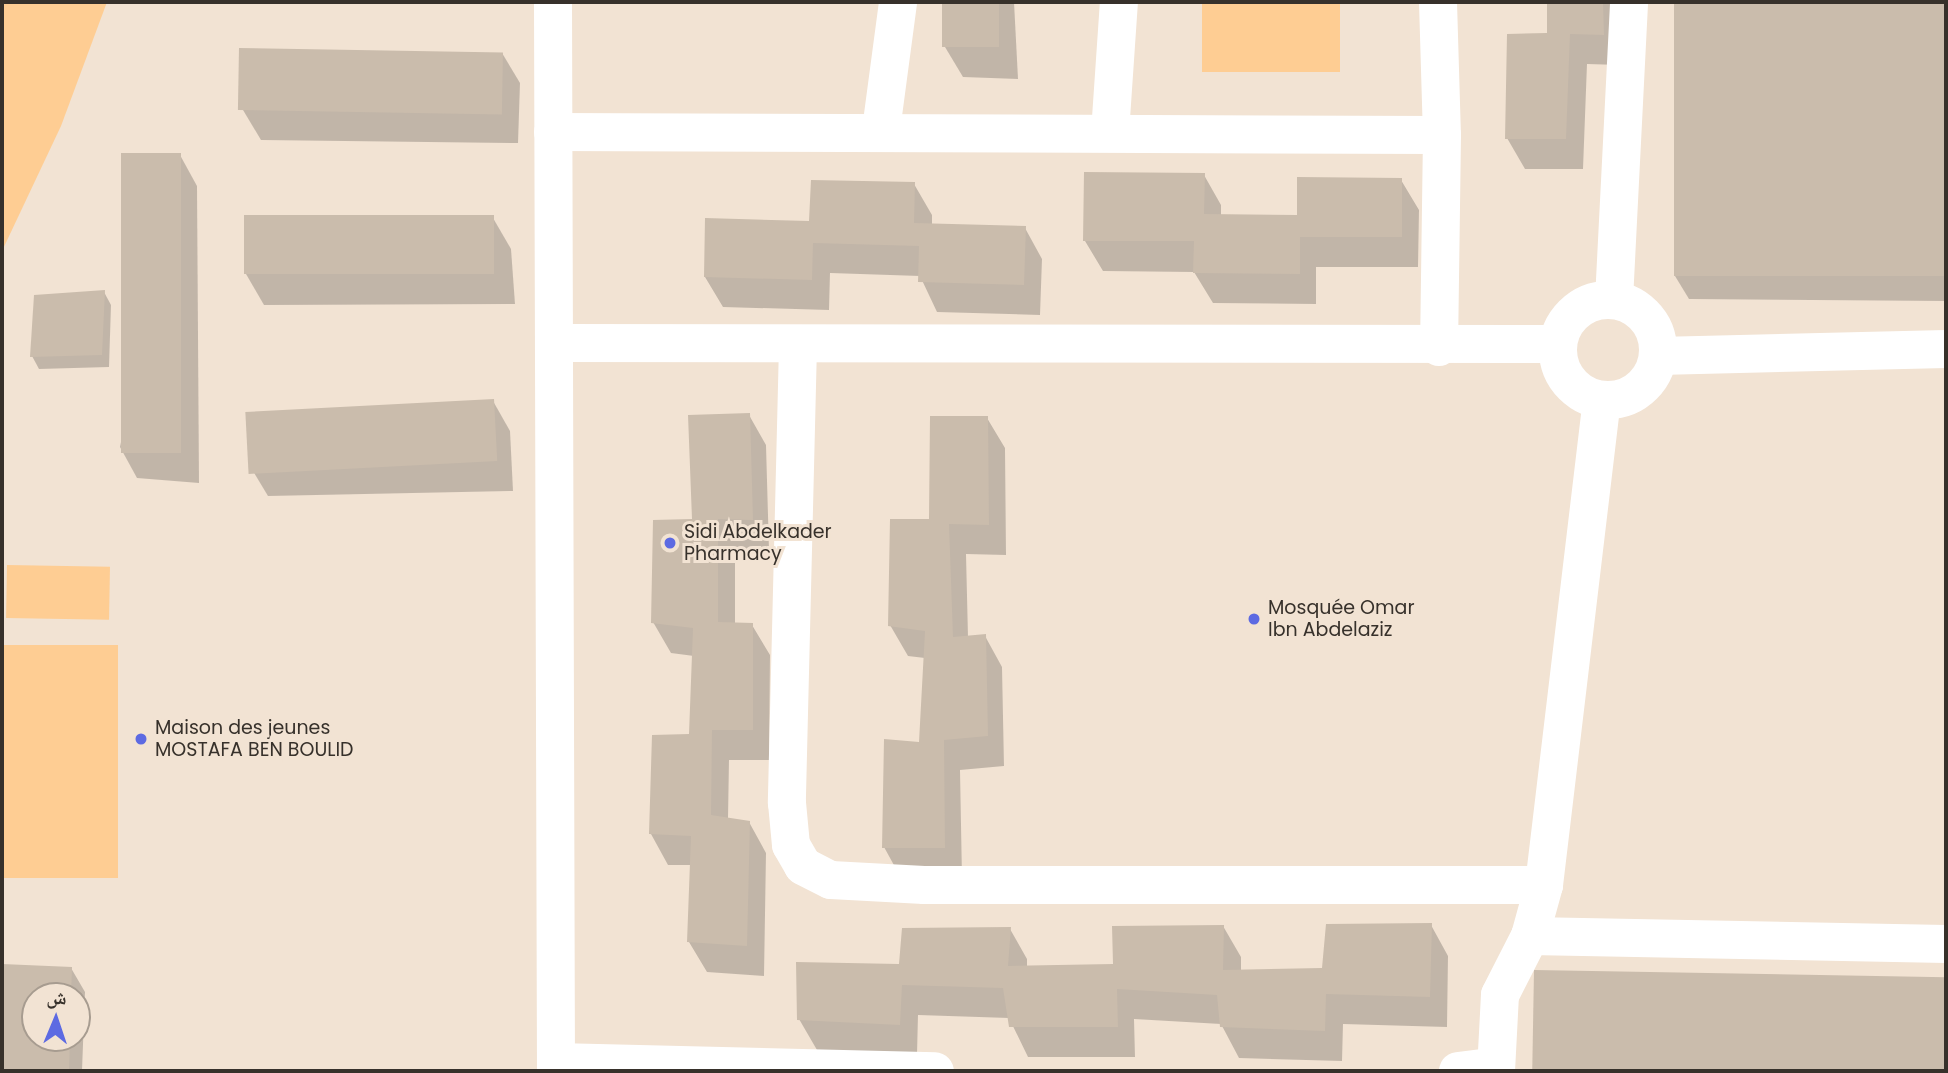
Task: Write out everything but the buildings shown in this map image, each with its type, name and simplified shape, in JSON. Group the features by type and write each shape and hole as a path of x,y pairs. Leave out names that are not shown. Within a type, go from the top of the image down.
{"street":[{"path":"553,2 555,343 552,667 556,1067 935,1071"},
{"path":"881,130 898,2"},
{"path":"1110,133 1119,2"},
{"path":"1438,2 1442,135 1439,347"},
{"path":"1614,300 1629,2"},
{"path":"553,132 881,130 1442,135"},
{"path":"1614,300 1638,310 1654,330 1658,356 1648,380 1628,397 1602,400 1577,390 1561,370 1557,344 1567,320 1587,303 1614,300"},
{"path":"555,343 1439,347 1557,344"},
{"path":"798,345 787,803 792,845 803,866 831,880 924,885 1544,885"},
{"path":"1658,356 1946,349"},
{"path":"1458,1071 1496,1068 1500,995 1530,936 1544,885 1602,400"},
{"path":"1530,936 1946,944"}],"shaded area":[{"path":"2,2 107,2 61,126 2,251"},
{"path":"1202,2 1340,2 1340,72 1202,72"},
{"path":"7,565 110,567 109,620 6,618"},
{"path":"2,645 118,645 118,878 2,878"}],"place":[{"name":"Sidi Abdelkader Pharmacy","path":"670,543"},
{"name":"Mosquée Omar Ibn Abdelaziz","path":"1254,619"},
{"name":"Maison des jeunes MOSTAFA BEN BOULID","path":"141,739"}]}
